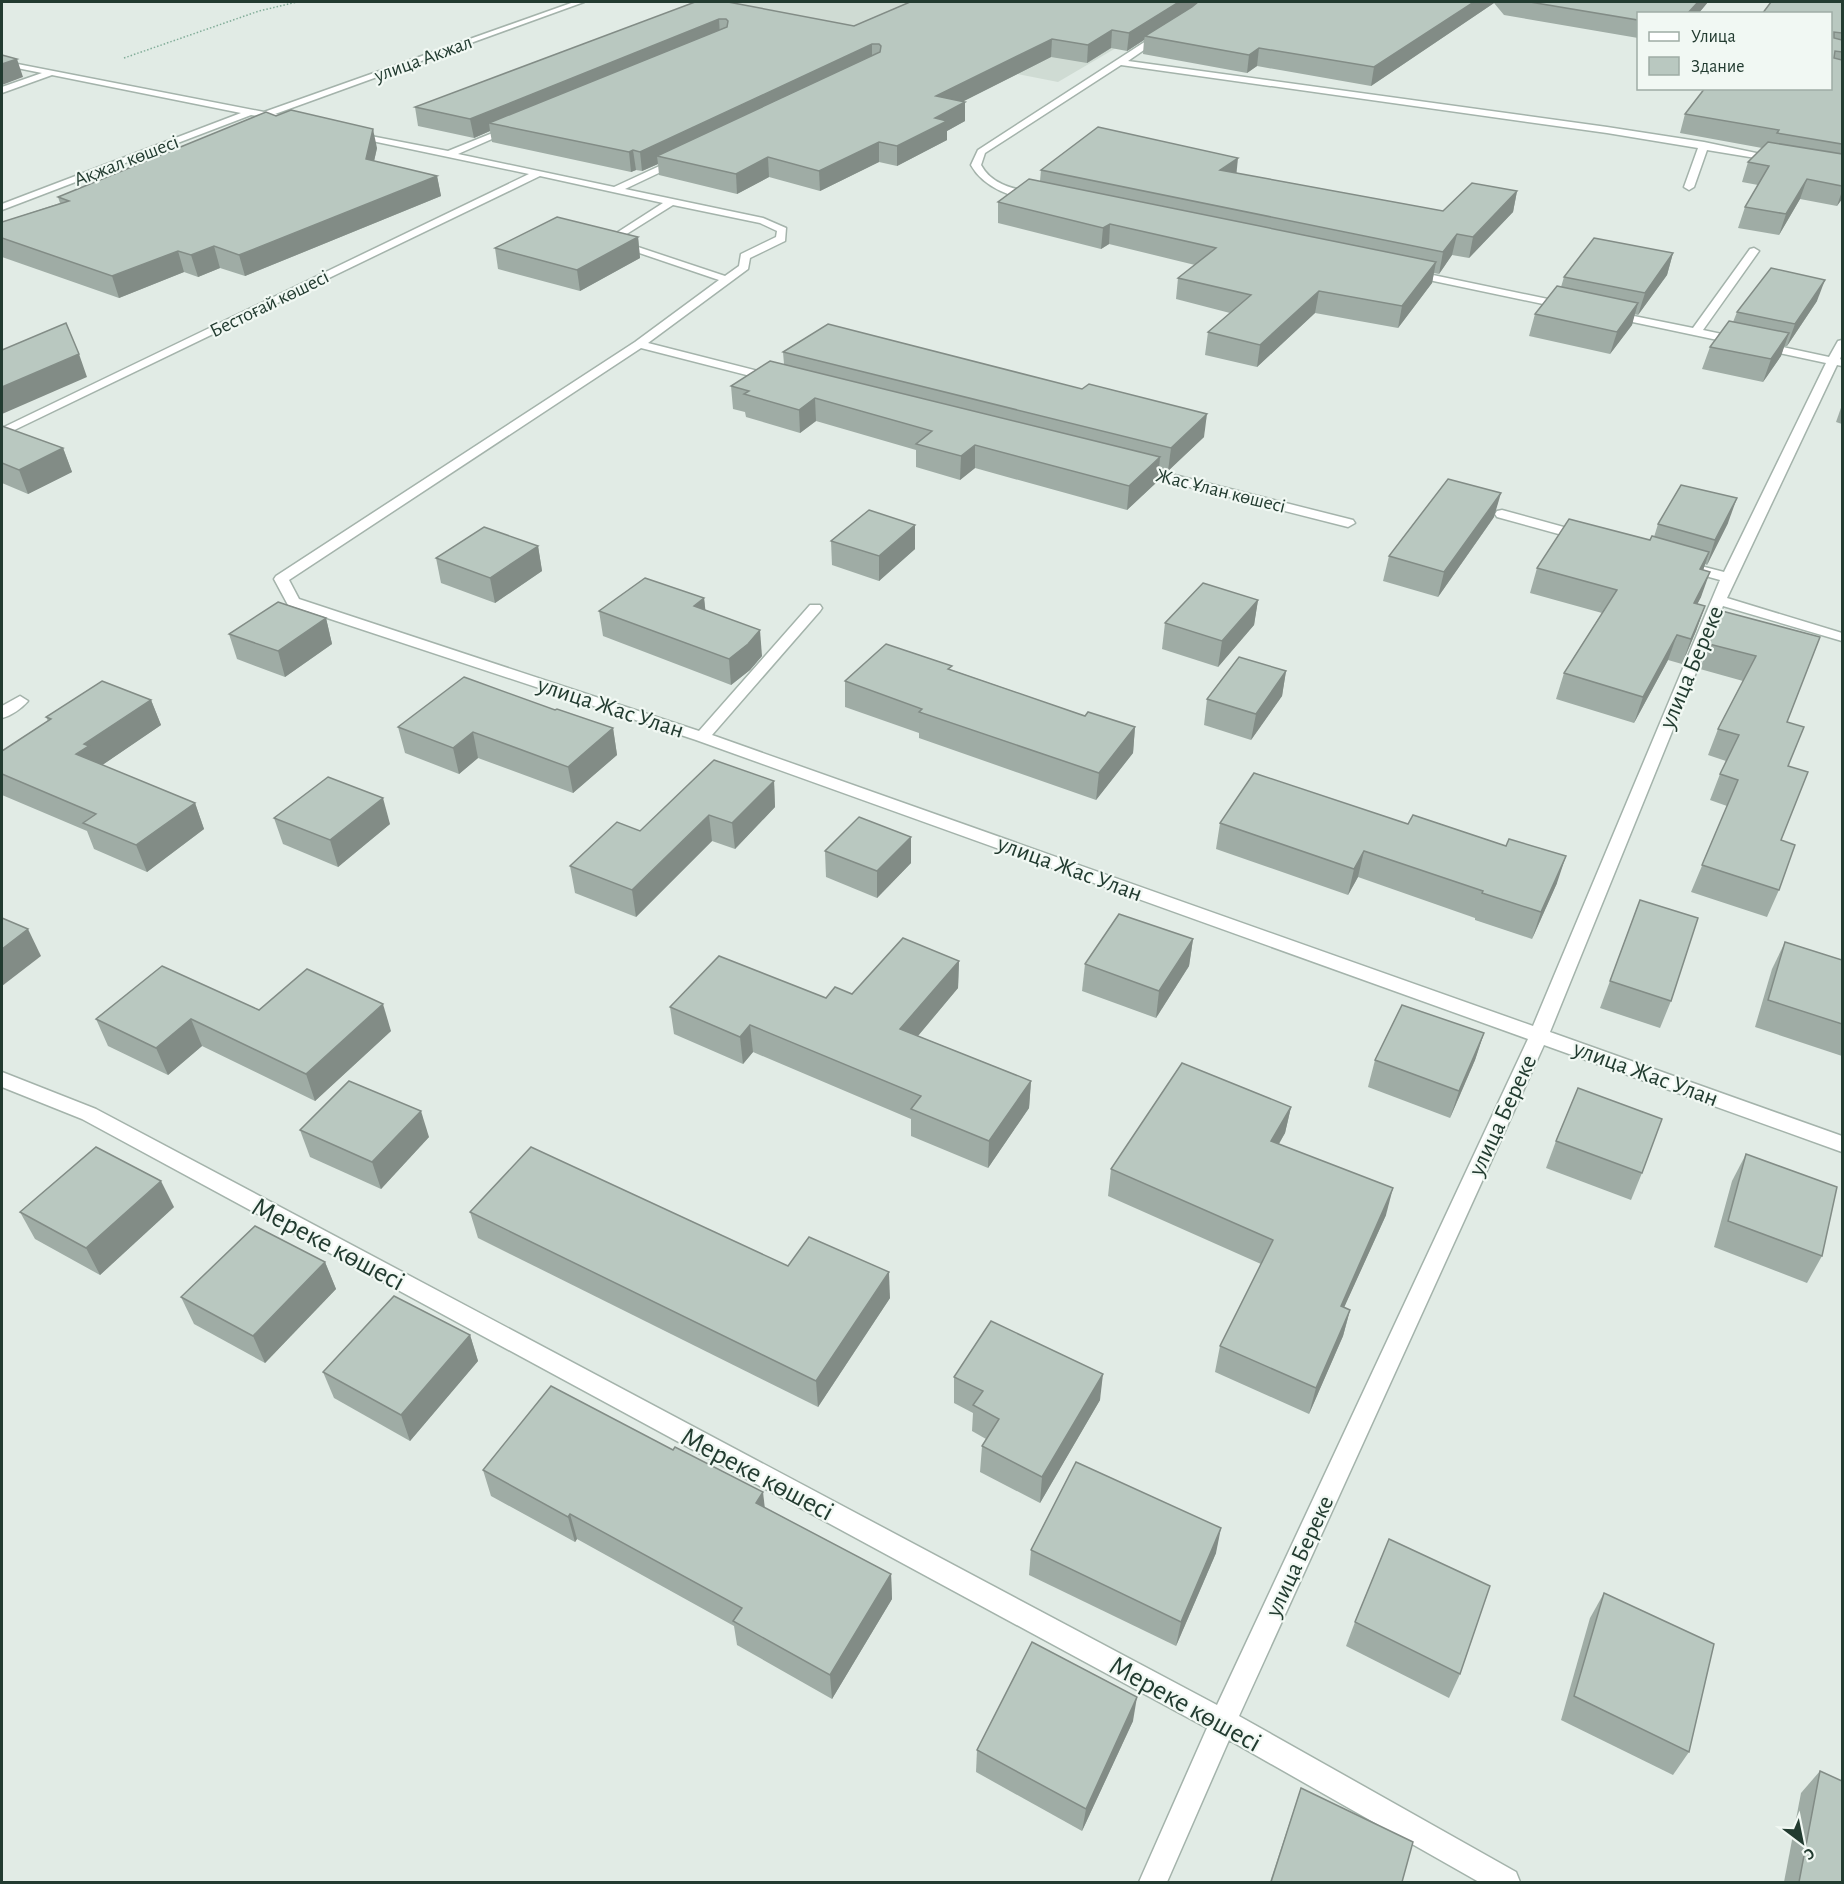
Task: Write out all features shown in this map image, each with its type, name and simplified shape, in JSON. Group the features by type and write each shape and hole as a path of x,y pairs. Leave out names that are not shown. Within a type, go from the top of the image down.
{"street":[{"name":"улица Акжал","path":"265,115 580,2"},
{"path":"1051,199 994,185 979,174 976,165 981,152 1176,26"},
{"path":"1120,62 1459,109 1785,160"},
{"path":"2,63 300,122"},
{"path":"2,90 52,73"},
{"name":"Ақжал көшесі","path":"2,207 251,112"},
{"path":"448,154 526,122"},
{"path":"345,132 763,221 782,230 782,238 745,256 744,267 639,344"},
{"path":"1689,187 1704,146"},
{"path":"615,190 688,155"},
{"name":"Бестоғай көшесі","path":"2,432 537,174"},
{"path":"671,202 609,241 728,280"},
{"path":"1696,332 1754,251"},
{"path":"1403,272 1578,308"},
{"path":"1602,313 1696,332 1840,356"},
{"path":"639,344 790,382"},
{"name":"улица Жас Улан","path":"639,344 281,579 293,602 702,737 1842,1144"},
{"name":"улица Береке","path":"1153,1882 1223,1722 1539,1035 1728,578 1840,356"},
{"name":"Жас Ұлан көшесі","path":"1127,467 1348,523"},
{"path":"1502,514 1592,540"},
{"path":"1671,562 1728,578"},
{"path":"1719,600 1842,637"},
{"path":"702,737 814,608"},
{"path":"2,713 20,701"},
{"name":"Мереке көшесі","path":"2,1079 89,1114 1223,1722 1506,1882"}],"path":[{"path":"66,76 152,50 260,11 297,2"}],"shaded area":[{"path":"720,2 1037,2 1157,24 1058,82 697,11"}],"building":[{"path":"695,2 728,2 854,26 910,2 1179,2 1129,33 1112,30 1088,45 1052,39 936,96 965,102 935,118 947,121 897,146 879,142 819,171 768,157 736,174 657,156 880,52 879,44 872,44 640,152 633,150 629,152 489,123 727,27 726,19 719,19 470,119 415,107"},
{"path":"1198,2 1474,2 1374,67 1259,48 1249,55 1145,36"},
{"path":"1530,2 1698,2 1689,12 1637,12 1637,20"},
{"path":"1771,2 1842,2 1842,33 1834,32 1834,38 1842,40 1842,52 1835,51 1834,58 1842,60 1842,144 1777,133 1779,130 1685,114 1703,90 1832,90 1832,12 1764,12"},
{"path":"2,55 17,59 2,64"},
{"path":"291,110 373,129 366,159 437,176 239,255 214,246 191,255 178,251 112,276 2,238 2,222 69,201 58,197 266,112 276,116"},
{"path":"1098,127 1238,158 1220,170 1443,211 1472,183 1517,191 1473,237 1457,234 1443,252 1041,170"},
{"path":"1768,142 1842,154 1842,186 1807,179 1786,214 1745,207 1769,166 1748,162"},
{"path":"1029,179 1436,262 1402,306 1319,291 1260,345 1208,332 1251,295 1178,278 1216,248 1110,224 1103,228 998,202"},
{"path":"557,217 638,237 577,270 495,248"},
{"path":"1594,238 1673,253 1645,293 1564,277"},
{"path":"1771,268 1825,280 1795,324 1737,312"},
{"path":"1557,286 1638,303 1617,332 1535,314"},
{"path":"1729,321 1789,333 1771,359 1710,347"},
{"path":"66,323 79,354 2,387 2,350"},
{"path":"828,324 1082,389 1089,384 1207,414 1171,448 783,352"},
{"path":"770,361 1160,457 1129,486 975,445 961,456 916,444 932,431 815,398 799,410 744,394 749,391 731,386"},
{"path":"2,426 63,448 19,470 2,463"},
{"path":"1448,479 1501,493 1444,572 1389,556"},
{"path":"1681,485 1737,498 1715,540 1658,524"},
{"path":"869,510 915,525 879,556 831,541"},
{"path":"1569,519 1650,540 1652,536 1709,552 1700,569 1710,572 1694,603 1705,606 1691,639 1677,635 1643,697 1564,673 1617,590 1537,568"},
{"path":"484,527 538,546 490,578 436,558"},
{"path":"645,578 704,598 694,606 760,630 748,644 729,659 599,611"},
{"path":"1203,583 1258,600 1222,641 1165,623"},
{"path":"278,602 326,618 278,651 229,634"},
{"path":"1722,611 1820,637 1787,722 1804,727 1788,766 1808,772 1781,840 1795,845 1779,890 1702,865 1738,780 1720,774 1739,735 1718,729 1756,656 1709,644"},
{"path":"886,644 952,666 948,669 1085,716 1088,712 1135,727 1099,773 919,712 922,709 845,681"},
{"path":"1239,657 1286,671 1256,714 1207,699"},
{"path":"464,677 613,728 568,767 473,732 453,748 398,727"},
{"path":"102,681 151,700 84,744 89,746 76,754 195,803 136,845 83,823 96,814 2,774 2,751 51,719 46,717"},
{"path":"714,760 774,781 732,823 709,815 632,890 570,866 617,822 640,831"},
{"path":"1254,773 1408,824 1413,815 1506,846 1509,839 1566,856 1541,912 1364,851 1354,869 1220,823"},
{"path":"328,777 383,798 330,840 274,818"},
{"path":"859,817 911,837 877,871 825,851"},
{"path":"1640,900 1698,918 1671,1001 1610,981"},
{"path":"1119,914 1193,939 1159,991 1085,964"},
{"path":"2,918 28,929 2,949"},
{"path":"903,938 959,961 900,1029 1031,1081 989,1141 911,1109 921,1096 750,1025 740,1037 670,1007 719,956 826,998 835,987 852,994"},
{"path":"1785,942 1842,960 1842,1024 1768,1000"},
{"path":"162,966 259,1010 307,969 383,1004 306,1074 191,1019 156,1048 96,1019"},
{"path":"1402,1005 1484,1033 1459,1091 1375,1060"},
{"path":"1182,1063 1291,1107 1271,1141 1393,1188 1341,1306 1350,1310 1316,1388 1220,1346 1273,1240 1111,1169"},
{"path":"349,1081 421,1111 372,1162 300,1130"},
{"path":"1578,1088 1662,1119 1642,1173 1556,1141"},
{"path":"96,1147 161,1181 86,1248 20,1212"},
{"path":"531,1147 788,1266 809,1237 889,1272 816,1381 470,1212"},
{"path":"1746,1154 1837,1187 1822,1256 1728,1221"},
{"path":"255,1226 325,1262 253,1336 181,1297"},
{"path":"394,1296 470,1335 401,1415 323,1372"},
{"path":"991,1321 1103,1374 1042,1477 982,1446 999,1419 973,1405 983,1391 954,1377"},
{"path":"551,1386 673,1450 675,1447 763,1492 756,1503 891,1574 830,1675 733,1621 742,1608 570,1514 568,1517 483,1470"},
{"path":"1076,1462 1221,1528 1181,1622 1031,1550"},
{"path":"1389,1539 1490,1586 1460,1674 1355,1622"},
{"path":"1604,1593 1714,1644 1689,1752 1574,1696"},
{"path":"1032,1642 1137,1697 1086,1809 977,1750"},
{"path":"1820,1771 1842,1781 1842,1882 1799,1882"},
{"path":"1301,1788 1413,1842 1402,1882 1271,1882"}]}
